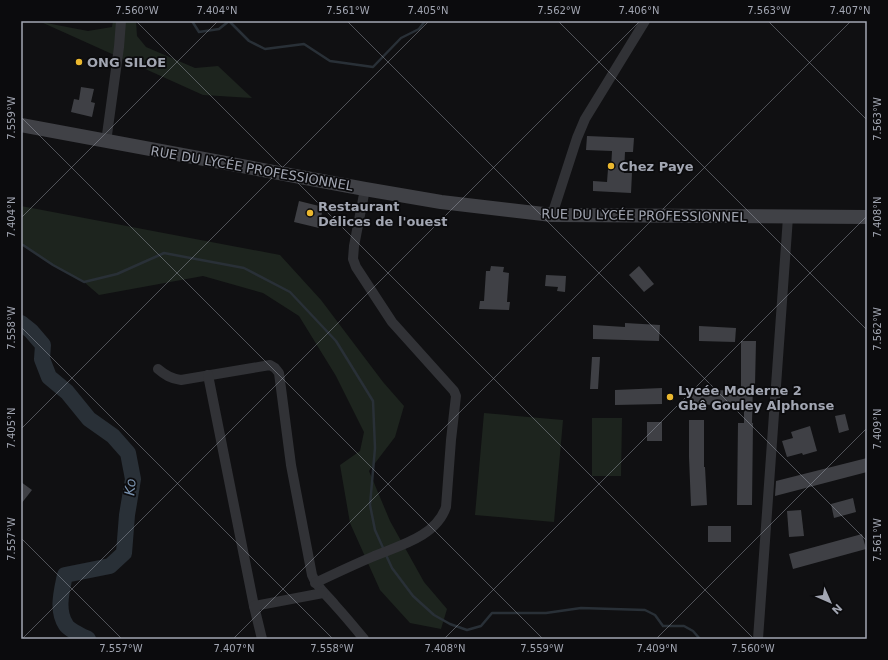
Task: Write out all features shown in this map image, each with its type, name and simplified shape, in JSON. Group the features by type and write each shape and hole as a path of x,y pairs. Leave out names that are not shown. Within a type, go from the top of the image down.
{"main road":[{"name":"RUE DU LYCÉE PROFESSIONNEL","path":"21,125 106,142 441,202 552,215 867,217"}],"street":[{"path":"106,142 119,47 121,21"},
{"path":"552,215 577,138 585,119 645,21"},
{"path":"315,583 405,544 424,534 437,523 444,514 446,507 456,396 454,391 392,322 356,267 354,259 354,246 365,189"},
{"path":"758,639 788,217"},
{"path":"158,369 174,380 270,365 279,373 291,465 312,575 315,583 323,593 334,603 364,639"},
{"path":"208,375 254,606 262,639"},
{"path":"254,606 323,593"}],"shaded area":[{"path":"113,21 136,21 137,36 146,47 195,68 218,66 252,98 203,95 41,22 88,31 112,27"},
{"path":"21,206 280,255 321,300 383,382 404,406 395,437 369,471 390,521 424,582 447,609 441,629 410,623 380,590 350,523 340,465 360,451 364,432 336,376 299,316 263,293 203,276 99,295 84,282 21,245"},
{"path":"484,413 563,420 554,522 475,515"},
{"path":"592,418 622,418 621,476 592,476"}],"building":[{"path":"81,87 94,89 91,102 95,103 92,117 71,112 74,99 79,100"},
{"path":"587,136 634,138 633,152 625,152 624,173 632,173 631,193 593,191 593,181 607,182 608,169 611,169 612,151 586,150"},
{"path":"299,201 323,207 319,228 294,222"},
{"path":"491,266 504,267 503,272 509,273 507,302 510,302 509,310 479,309 480,301 484,301 486,271 490,271"},
{"path":"639,266 654,284 644,292 629,275"},
{"path":"546,275 566,276 565,292 557,291 558,287 545,286"},
{"path":"625,323 660,325 659,341 593,339 593,325 625,327"},
{"path":"699,326 736,328 735,342 699,341"},
{"path":"741,341 756,341 752,423 752,505 737,505 738,423 744,423 744,406 688,404 688,389 741,391"},
{"path":"592,357 600,357 598,389 590,389"},
{"path":"662,388 662,404 615,405 615,390"},
{"path":"845,414 849,430 839,433 835,416"},
{"path":"689,420 704,420 704,467 707,505 691,506"},
{"path":"647,422 662,422 662,441 647,441"},
{"path":"810,426 817,451 787,457 782,441 793,438 791,432"},
{"path":"867,458 867,472 775,496 776,481"},
{"path":"21,482 32,490 21,504"},
{"path":"853,498 856,512 834,518 831,504"},
{"path":"801,510 804,536 789,537 787,511"},
{"path":"708,526 731,526 731,542 708,542"},
{"path":"862,534 866,549 793,569 789,554"}],"waterway":[{"path":"192,21 199,32 219,29 229,21 249,41 265,49 304,44 330,61 373,67 401,38 419,29 425,21"},
{"path":"21,245 84,282 117,274 164,253 244,268 290,292 336,341 373,401 375,448 370,505 375,530 384,550"},
{"name":"Ko","path":"21,323 31,331 43,345 42,359 49,377 67,392 89,419 113,436 128,453 133,479 127,515 124,553 110,566 65,575 62,587 60,607 63,619 70,629 88,639"},
{"path":"386,555 392,568 413,596 434,615 450,624 467,630 481,626 492,613 546,613 581,608 645,610 655,615 663,626 684,626 693,631 700,639"}],"place":[{"name":"ONG SILOE","path":"79,62"},
{"name":"Chez Paye","path":"611,166"},
{"name":"Restaurant Délices de l'ouest","path":"310,213"},
{"name":"Lycée Moderne 2 Gbê Gouley Alphonse","path":"670,397"}]}
